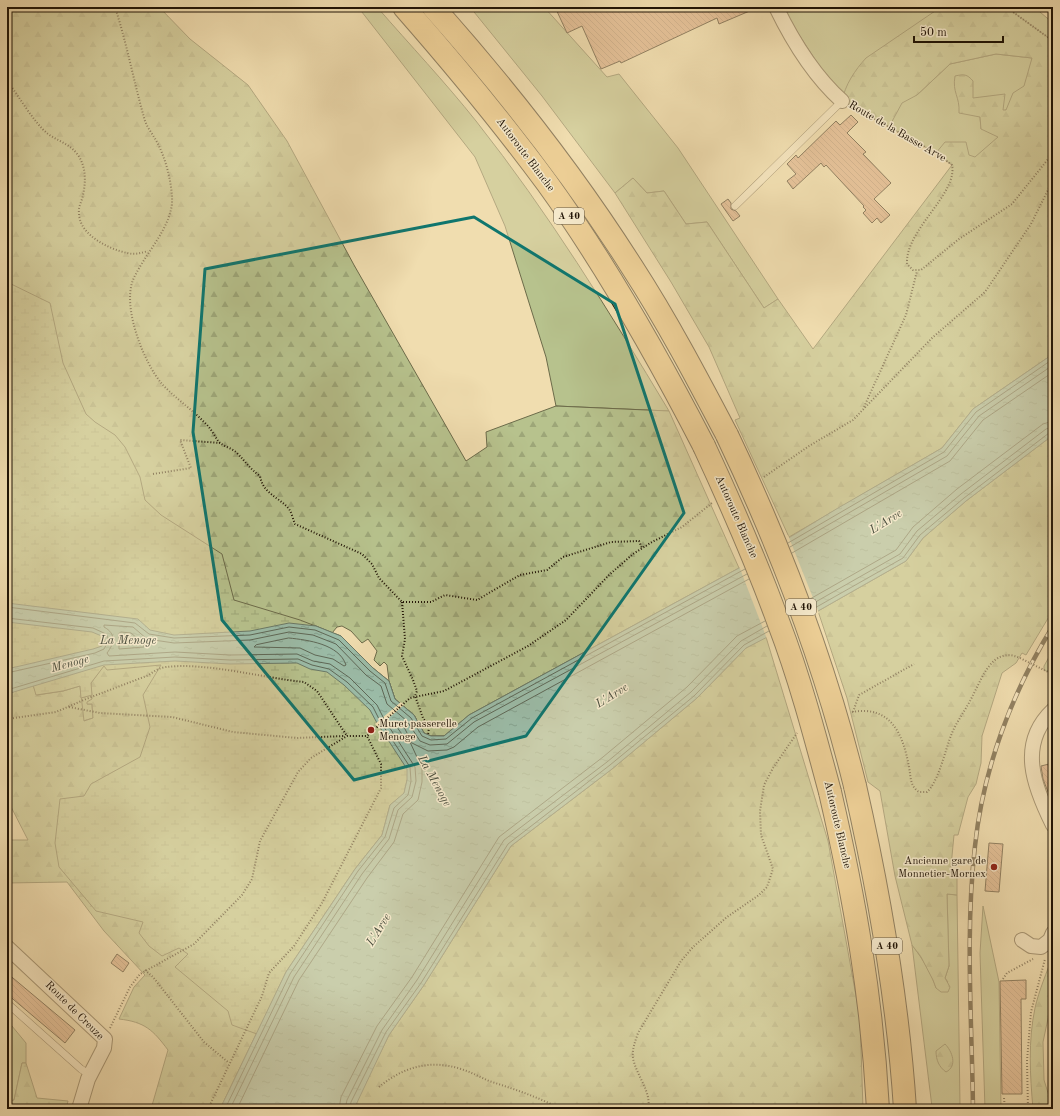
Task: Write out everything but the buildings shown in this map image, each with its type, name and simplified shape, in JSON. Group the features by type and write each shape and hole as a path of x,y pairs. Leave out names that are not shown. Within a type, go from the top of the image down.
{"highway":[{"name":"Autoroute Blanche","path":"404,7 484,102 552,191 611,278 638,323 704,446 749,547 780,625 816,738 849,873 861,941 874,1038 878,1109"},
{"name":"A 40","path":"433,7 530,122 566,169 603,222 660,313 728,435 772,534 804,615 841,729 855,786 873,866 886,939 899,1038 905,1109"}],"street":[{"name":"Route de la Basse Arve","path":"776,7 805,56 822,80 842,101"},
{"path":"1053,710 1040,728 1033,744 1031,761 1036,787 1053,825"},
{"path":"1022,940 1031,946 1041,947 1049,939"},
{"name":"Route de Creuze","path":"7,947 105,1039 104,1048 90,1075 79,1109"}],"lane":[{"path":"735,206 842,101"},
{"path":"7,1003 81,1069 90,1075"}],"path":[{"path":"115,7 146,123 159,145 168,173 172,197 171,211 160,236 149,251 135,276 130,294 134,325 151,369 163,385 208,425 220,443"},
{"path":"1006,7 1053,41"},
{"path":"7,81 48,134 64,141 77,154 84,165 86,182 78,212 80,221 86,229 101,243 112,249 133,254 149,251"},
{"name":"Route de la Basse Arve","path":"842,101 936,153 952,165 953,173 948,185 910,244 906,258 907,264 913,270 917,271"},
{"path":"863,409 906,314 917,271 959,239 1012,204 1053,153"},
{"path":"761,478 809,446 853,420 932,338 984,292 1031,224 1053,180"},
{"path":"69,707 100,713 172,717 233,732 297,738 366,736 417,692 414,680 402,656 405,639 402,602 379,578 372,564 362,554 295,524 289,510 268,492 261,482 260,476 249,468 236,452 220,443 180,440 191,468 153,474"},
{"path":"414,696 444,691 528,646 566,620 609,575 642,548 682,527 712,502"},
{"path":"402,602 431,602 445,595 477,600 520,575 546,570 562,557 611,542 639,541 642,548"},
{"path":"856,711 877,712 889,719 895,726 903,747 909,766 911,785 919,792 927,792 937,778 942,759 959,718 971,701 987,669 995,660 1004,654 1011,654 1053,674"},
{"path":"853,712 859,695 914,664"},
{"path":"7,719 56,712 149,675 158,669 166,667 201,667 304,682 317,691 347,736"},
{"path":"414,696 423,718 429,727 428,735"},
{"path":"648,1109 648,1096 634,1058 634,1046 638,1033 681,961 693,947 728,917 760,895 767,887 773,870 761,836 760,811 764,785 794,735"},
{"path":"105,1039 130,987 140,974 194,944 242,895 252,879 260,841 298,772 311,758 347,736"},
{"path":"208,1109 262,996 269,973 294,946 322,903 381,788 381,764 366,736"},
{"path":"1003,979 1007,973 1032,960 1049,939"},
{"path":"1028,1109 1027,1061 1031,1012 1049,939"},
{"path":"146,970 204,1042 230,1063"},
{"path":"379,1087 392,1076 404,1070 418,1065 435,1064 460,1069 545,1101 561,1109"},
{"path":"1004,1098 1005,1109"}],"highlighted area":[{"path":"474,217 615,304 684,513 526,736 354,780 222,620 193,432 205,269"}],"green space":[{"path":"7,7 159,7 190,39 248,85 287,141 354,265 466,461 487,447 486,432 556,406 669,411 739,568 469,715 444,736 431,736 424,733 414,715 395,699 389,681 387,665 384,662 380,666 374,660 377,651 368,639 362,643 351,631 342,626 337,627 332,633 316,626 7,603"},
{"path":"358,7 377,7 464,106 503,155 553,226 601,299 669,411 556,406 546,357 505,226 475,157"},
{"path":"470,7 544,7 607,77 619,74 678,148 778,299 764,308 707,222 686,224 664,191 647,193 633,178 615,193 542,96"},
{"path":"781,7 941,7 932,14 917,95 950,64 996,54 1032,58 1011,11 1006,7 1034,7 1053,23 1053,123 1000,190 952,165 936,153 842,101","holes":["1006,110 981,129 980,117"]},
{"path":"941,7 1006,7 1053,41 1053,354 973,409 942,448 789,537 735,420 740,418 709,347 671,282 615,193 633,178 647,193 664,191 686,224 707,222 764,308 778,299 813,349 952,165 936,153 945,142 966,142 969,155 975,157 998,137 981,129 980,117 959,113 954,87 955,76 965,75 973,81 973,98 1005,94 1003,110 1006,110 1013,93 1024,86 1032,58 996,54 950,64 917,95 902,103 889,127 842,101 845,89 851,78 866,58"},
{"path":"7,282 50,303 63,363 86,414 95,422 115,435 125,447 140,477 145,500 161,515 222,554 234,600 300,620 341,636 373,668 389,681 395,699 414,715 424,733 431,736 445,736 407,780 404,794 390,805 382,835 355,869 286,972 257,1034 232,1025 228,1011 175,967 188,954 179,948 162,956 149,946 139,933 143,922 96,911 59,867 55,843 60,799 84,796 91,784 140,757 150,727 143,695 161,665 107,670 104,666 91,683 92,695 81,698 80,686 63,691 36,695 33,685 7,694"},
{"path":"1053,435 1053,610 1026,655 1022,653 1016,663 1002,673 982,736 981,763 976,784 968,797 958,835 954,835 950,877 957,878 957,895 947,894 949,966 945,978 950,987 948,992 941,992 936,988 921,957 912,945 895,876 880,791 868,782 847,698 818,611 906,561 923,538 966,501"},
{"path":"766,637 828,841 860,1018 863,1109 354,1109 355,1104 389,1035 424,985 511,846 612,769 697,698 746,648"},
{"path":"1053,650 1053,674 1044,670 1044,666"},
{"path":"175,661 407,769 382,835 355,869 286,972 220,1109 151,1109 168,1050 158,1037 148,1028 136,1022 119,1019 134,987 145,975 104,931 67,882 7,883 7,840 28,840 7,799 7,694 33,685 37,695 63,691 80,686 84,721 93,718 92,704 87,704 87,702 92,699 91,683 104,665"},
{"path":"92,695 92,699 87,704 92,704 93,718 83,721 81,698"},
{"path":"947,894 957,895 960,1106 932,1107 912,945 926,965 936,988 948,982 945,978 949,966"},
{"path":"983,906 999,982 1001,1109 985,1109 980,953"},
{"path":"1053,955 1053,995 1043,1042 1044,1080 1053,1109 1033,1109 1030,1058 1031,1033 1035,1008"},
{"path":"7,1020 26,1043 26,1063 22,1063 14,1100 7,1102"},
{"path":"945,1044 950,1050 953,1058 952,1066 946,1072 938,1063 936,1051"},
{"path":"22,1063 26,1063 37,1098 68,1101 66,1109 7,1109 7,1102 14,1100"}],"water":[{"path":"1053,354 1053,435 966,501 923,538 906,561 818,611 746,648 697,698 612,769 511,846 424,985 389,1035 354,1109 220,1109 286,972 355,869 382,835 390,805 404,793 407,780 407,769 370,710 344,685 327,672 310,669 297,663 230,664 175,661 104,665 7,694 7,669 93,649 102,646 105,641 104,637 92,632 7,622 7,603 138,619 150,630 174,635 250,631 289,623 316,626 341,636 373,668 389,681 395,699 414,715 424,733 431,736 444,736 469,715 739,568 838,508 942,448 973,409"}],"pier":[{"path":"788,535 819,613 767,639 739,566"},
{"path":"401,702 404,705 378,727 375,724"}],"railway":[{"path":"973,1109 970,912 975,846 979,817 992,760 1012,704 1038,651 1053,626"}],"place":[{"name":"Muret passerelle Menoge","path":"371,730"},
{"name":"Ancienne gare de Monnetier-Mornex","path":"994,867"}],"water label":[{"name":"L'Arve","path":"886,522"},
{"name":"La Menoge","path":"128,641"},
{"name":"Menoge","path":"70,664"},
{"name":"L'Arve","path":"612,696"},
{"name":"La Menoge","path":"434,781"},
{"name":"L'Arve","path":"379,930"}]}
